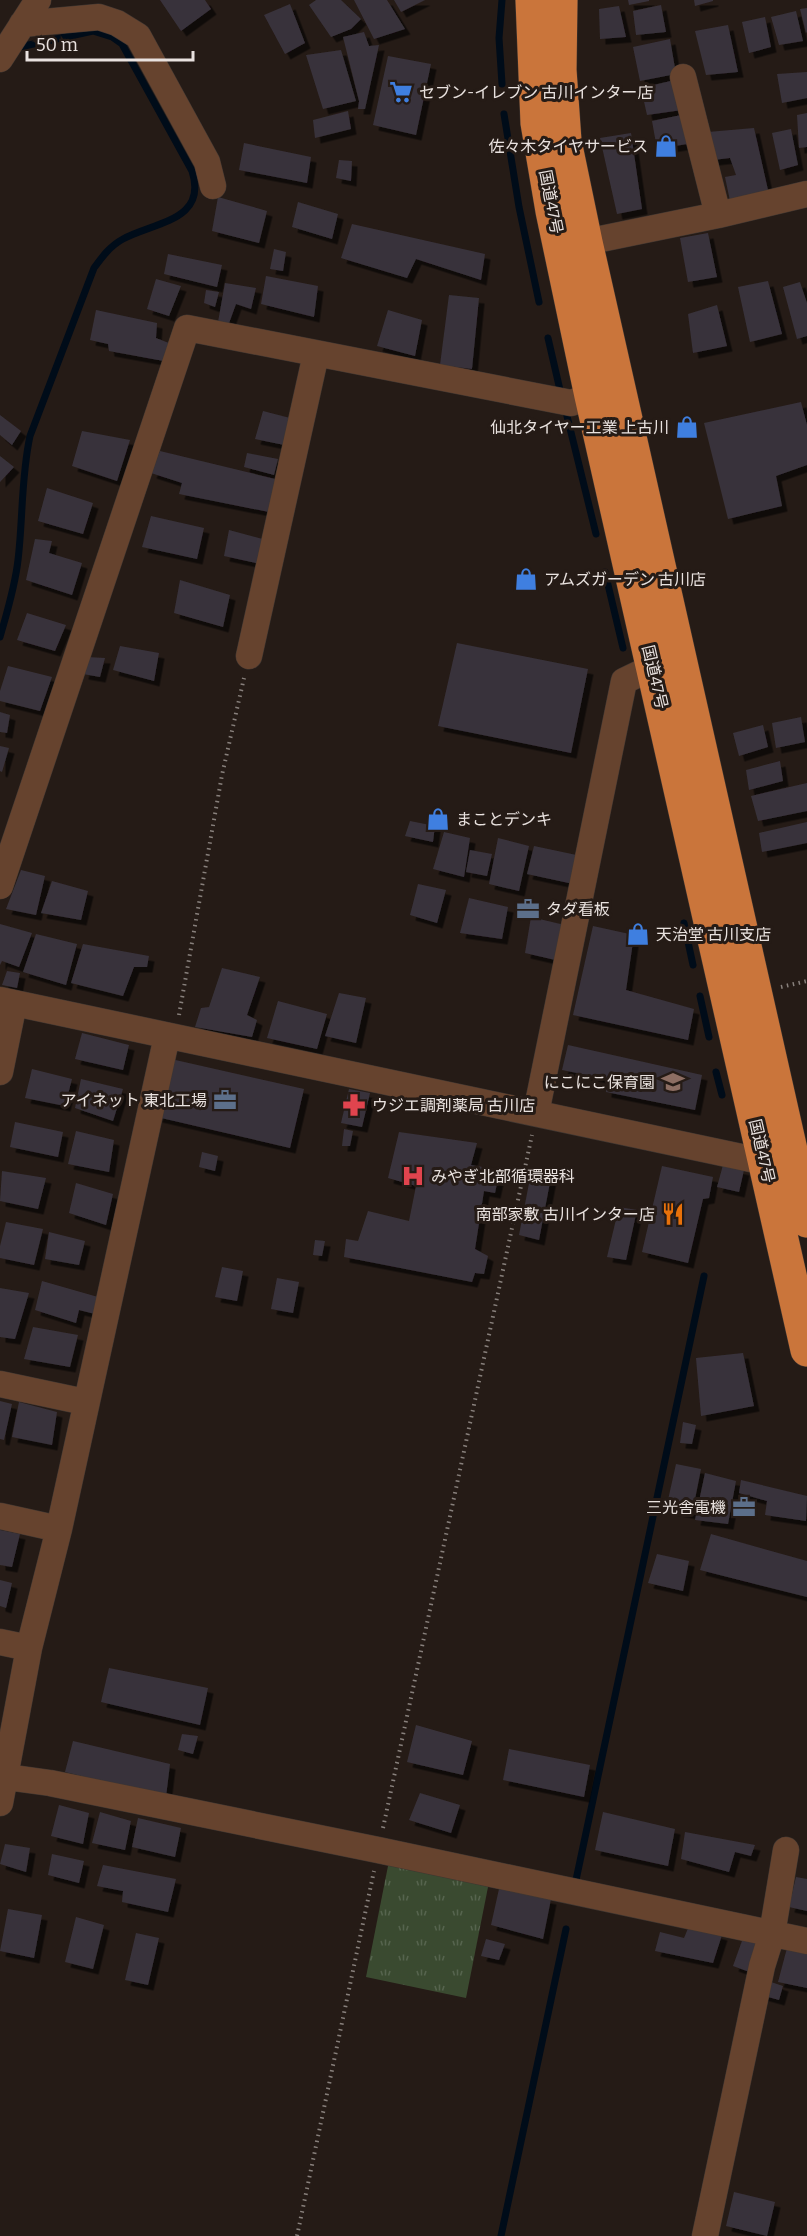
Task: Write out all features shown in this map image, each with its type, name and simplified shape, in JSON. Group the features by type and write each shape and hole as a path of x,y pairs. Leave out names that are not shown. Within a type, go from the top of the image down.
{"highway":[{"name":"国道47号","path":"532,0 537,123 552,211 591,396 653,667 789,1165 807,1221"},
{"name":"国道47号","path":"561,0 560,70 566,141 586,242 789,1165 807,1350"}],"street":[{"path":"10,43 38,0"},
{"path":"10,43 99,17 117,23 138,36 207,162 213,186"},
{"path":"683,77 718,215"},
{"path":"586,242 807,194"},
{"path":"0,886 187,328 571,403 591,396"},
{"path":"249,656 316,354"},
{"path":"536,1113 624,681 653,667"},
{"path":"0,1072 7,1001 789,1165"},
{"path":"0,1803 3,1777 29,1648 59,1529 86,1402 171,1036"},
{"path":"0,1384 86,1402"},
{"path":"0,1516 59,1529"},
{"path":"0,1642 29,1648"},
{"path":"3,1777 50,1783 807,1941"},
{"path":"705,2236 762,1966 772,1934 786,1850"}],"path":[{"path":"171,1036 222,775 249,656"},
{"path":"297,2236 536,1113"}],"green space":[{"path":"389,1861 489,1882 466,1998 366,1977"}],"building":[{"path":"160,0 205,0 211,9 181,31"},
{"path":"316,0 341,0 361,19 351,29 331,37 309,5"},
{"path":"354,0 387,0 405,29 374,39"},
{"path":"394,0 425,0 401,12"},
{"path":"628,0 649,0 649,1 629,5"},
{"path":"694,0 713,0 713,1 695,6"},
{"path":"290,4 305,43 285,54 264,15"},
{"path":"661,5 666,32 636,35 633,11"},
{"path":"619,6 626,37 600,39 599,9"},
{"path":"807,8 807,32 806,33 800,9"},
{"path":"796,11 803,41 779,45 771,17"},
{"path":"765,17 771,47 749,53 742,22"},
{"path":"728,25 738,72 706,75 695,31"},
{"path":"364,32 369,46 379,45 365,109 358,109 359,101 343,37"},
{"path":"670,39 676,74 640,81 633,47"},
{"path":"341,50 356,101 323,109 306,55"},
{"path":"388,56 431,64 416,135 373,125"},
{"path":"807,72 807,98 782,103 777,74"},
{"path":"679,79 682,110 647,115 641,88"},
{"path":"348,111 351,129 315,138 313,120"},
{"path":"807,113 807,147 799,148 797,115"},
{"path":"686,114 693,143 657,149 652,121"},
{"path":"754,128 768,190 730,201 725,177 736,175 730,158 713,160 708,132"},
{"path":"791,129 798,165 780,170 772,133"},
{"path":"631,133 642,209 617,214 600,138"},
{"path":"244,143 311,157 307,183 239,170"},
{"path":"339,160 352,161 351,181 336,178"},
{"path":"218,197 267,211 259,243 212,231"},
{"path":"298,202 338,214 332,239 292,227"},
{"path":"352,224 485,254 481,280 416,259 407,278 341,258"},
{"path":"708,233 717,277 688,282 680,238"},
{"path":"274,249 286,252 283,271 270,269"},
{"path":"168,254 222,265 217,287 164,274"},
{"path":"266,276 318,286 314,317 261,304"},
{"path":"156,279 181,286 169,316 147,309"},
{"path":"768,281 782,334 750,342 738,287"},
{"path":"800,282 807,303 807,336 797,339 783,287"},
{"path":"225,283 256,288 251,309 236,304 228,326 218,322"},
{"path":"206,290 219,292 215,307 204,303"},
{"path":"449,295 479,298 472,369 440,365"},
{"path":"717,305 727,346 693,353 688,314"},
{"path":"96,310 157,323 156,338 174,345 169,362 109,351 108,344 90,340"},
{"path":"388,310 422,320 415,356 377,346"},
{"path":"801,402 807,425 807,465 776,476 782,506 728,519 704,423"},
{"path":"263,411 290,418 284,445 255,439"},
{"path":"0,415 21,431 12,445 0,435"},
{"path":"82,431 130,440 117,481 72,466"},
{"path":"160,451 275,479 269,512 179,494 182,483 151,473"},
{"path":"247,453 278,459 274,475 244,467"},
{"path":"0,456 14,467 0,482"},
{"path":"47,488 93,503 83,534 38,521"},
{"path":"151,516 204,528 197,559 142,547"},
{"path":"229,530 266,540 260,564 224,556"},
{"path":"35,539 52,541 49,553 82,563 72,595 26,580"},
{"path":"180,580 230,595 223,627 174,613"},
{"path":"27,613 66,625 55,651 17,640"},
{"path":"457,643 588,669 571,753 438,726"},
{"path":"120,646 159,653 154,681 113,670"},
{"path":"87,657 105,658 100,677 83,674"},
{"path":"8,666 52,677 40,711 0,701 0,691"},
{"path":"0,712 10,715 7,733 0,732"},
{"path":"801,717 805,742 776,748 772,723"},
{"path":"763,725 768,747 739,756 733,733"},
{"path":"0,746 9,748 2,772 0,771"},
{"path":"780,761 783,781 749,790 746,770"},
{"path":"807,783 807,811 758,821 751,796"},
{"path":"410,821 435,826 433,842 405,836"},
{"path":"807,822 807,843 762,852 759,833"},
{"path":"444,832 470,838 464,877 433,869"},
{"path":"498,838 529,846 519,891 489,884"},
{"path":"534,846 586,857 578,885 527,874"},
{"path":"470,850 492,854 487,876 466,872"},
{"path":"21,870 45,876 36,915 6,909"},
{"path":"52,881 88,891 81,920 41,913"},
{"path":"418,884 446,890 437,923 410,915"},
{"path":"469,898 508,907 502,939 460,933"},
{"path":"531,917 573,927 564,962 525,953"},
{"path":"0,924 32,933 19,967 2,961 0,965"},
{"path":"593,926 634,935 626,990 694,1009 688,1040 573,1015"},
{"path":"36,934 77,944 66,985 23,972"},
{"path":"83,944 149,956 147,967 134,967 123,996 71,983"},
{"path":"222,968 260,977 247,1015 257,1020 252,1037 195,1027 201,1008 209,1007"},
{"path":"7,971 20,973 17,988 2,985"},
{"path":"339,993 366,998 356,1043 325,1036"},
{"path":"278,1001 327,1014 317,1049 267,1038"},
{"path":"82,1033 129,1045 123,1070 75,1059"},
{"path":"568,1045 702,1075 695,1110 606,1092 607,1079 562,1070"},
{"path":"171,1059 304,1089 290,1148 157,1117"},
{"path":"32,1069 72,1079 65,1106 25,1098"},
{"path":"81,1079 123,1089 113,1121 75,1108"},
{"path":"349,1089 370,1093 362,1127 341,1123"},
{"path":"15,1122 63,1132 58,1157 10,1147"},
{"path":"344,1129 353,1131 350,1146 342,1146"},
{"path":"76,1131 114,1140 109,1172 68,1164"},
{"path":"399,1132 477,1143 471,1165 500,1170 495,1193 484,1191 475,1249 488,1256 484,1274 475,1273 472,1282 344,1257 346,1239 358,1241 368,1211 409,1221 416,1186 388,1178"},
{"path":"202,1152 218,1156 215,1171 199,1167"},
{"path":"723,1165 744,1170 739,1192 717,1187"},
{"path":"662,1166 713,1177 709,1198 703,1199 688,1263 642,1252"},
{"path":"2,1171 46,1178 38,1209 0,1201"},
{"path":"531,1173 551,1177 539,1240 519,1235"},
{"path":"76,1183 113,1194 106,1225 69,1213"},
{"path":"619,1207 637,1210 626,1260 607,1257"},
{"path":"6,1222 43,1229 34,1265 0,1258 0,1246"},
{"path":"49,1232 85,1241 79,1265 45,1259"},
{"path":"315,1240 325,1241 322,1256 313,1255"},
{"path":"222,1267 243,1271 237,1301 215,1297"},
{"path":"277,1278 299,1282 293,1313 271,1309"},
{"path":"42,1281 98,1297 95,1314 79,1310 76,1323 35,1310"},
{"path":"0,1288 29,1293 15,1339 0,1337"},
{"path":"33,1327 78,1335 70,1367 24,1359"},
{"path":"743,1353 754,1406 701,1416 696,1358"},
{"path":"0,1401 12,1404 4,1440 0,1439"},
{"path":"19,1402 57,1412 52,1445 12,1437"},
{"path":"683,1422 696,1425 692,1444 680,1443"},
{"path":"676,1464 701,1469 692,1514 666,1509"},
{"path":"705,1473 736,1481 728,1524 695,1520"},
{"path":"741,1480 807,1496 806,1521 765,1515 767,1501 739,1493"},
{"path":"0,1530 20,1534 12,1567 0,1565"},
{"path":"711,1534 807,1561 807,1597 700,1570"},
{"path":"657,1554 689,1561 683,1591 648,1583"},
{"path":"0,1580 12,1583 6,1608 0,1606"},
{"path":"109,1668 208,1688 200,1725 101,1702"},
{"path":"416,1725 472,1741 463,1775 407,1762"},
{"path":"182,1734 198,1736 193,1754 178,1750"},
{"path":"73,1741 170,1764 166,1797 65,1772"},
{"path":"509,1749 590,1765 584,1797 503,1780"},
{"path":"420,1793 460,1805 451,1833 409,1820"},
{"path":"59,1805 89,1813 83,1844 51,1836"},
{"path":"100,1812 131,1821 125,1850 92,1843"},
{"path":"603,1812 675,1829 668,1866 595,1850"},
{"path":"138,1818 181,1828 175,1857 132,1847"},
{"path":"685,1832 755,1845 751,1856 735,1852 729,1872 681,1859"},
{"path":"5,1844 30,1848 26,1872 0,1864"},
{"path":"52,1854 84,1861 79,1883 48,1875"},
{"path":"103,1865 176,1879 168,1912 122,1902 123,1891 97,1886"},
{"path":"796,1877 807,1879 807,1911 789,1907"},
{"path":"499,1889 551,1899 543,1939 491,1925"},
{"path":"8,1909 42,1915 34,1958 0,1951"},
{"path":"76,1917 104,1925 93,1969 65,1962"},
{"path":"689,1926 722,1935 713,1963 655,1951 660,1932 684,1938"},
{"path":"136,1933 159,1938 148,1985 125,1980"},
{"path":"743,1938 761,1943 755,1974 733,1966"},
{"path":"486,1939 505,1944 499,1960 481,1956"},
{"path":"787,1948 807,1953 807,1988 778,1982"},
{"path":"765,1980 783,1986 779,2000 761,1995"},
{"path":"734,2192 775,2202 767,2236 726,2226"}],"waterway":[{"path":"502,0 499,38 502,84"},
{"path":"0,637 17,570 25,467 30,436 94,268 118,242 163,223 185,210 192,200 195,188 192,171 122,44 112,37 93,31 15,48"},
{"path":"504,114 519,207 539,302"},
{"path":"548,338 560,390"},
{"path":"566,412 596,534"},
{"path":"605,572 623,648"},
{"path":"684,923 693,965"},
{"path":"700,996 709,1037"},
{"path":"716,1072 722,1095"},
{"path":"576,1880 704,1276"},
{"path":"501,2236 566,1929"}],"place":[{"name":"セブン-イレブン 古川インター店","path":"401,92"},
{"name":"佐々木タイヤサービス","path":"666,146"},
{"name":"仙北タイヤー工業 上古川","path":"687,427"},
{"name":"アムズガーデン 古川店","path":"526,579"},
{"name":"まことデンキ","path":"438,819"},
{"name":"タダ看板","path":"528,909"},
{"name":"天治堂 古川支店","path":"638,934"},
{"name":"にこにこ保育園","path":"673,1082"},
{"name":"アイネット 東北工場","path":"225,1100"},
{"name":"ウジエ調剤薬局 古川店","path":"354,1105"},
{"name":"みやぎ北部循環器科","path":"413,1176"},
{"name":"南部家敷 古川インター店","path":"673,1214"},
{"name":"三光舎電機","path":"744,1507"}]}
